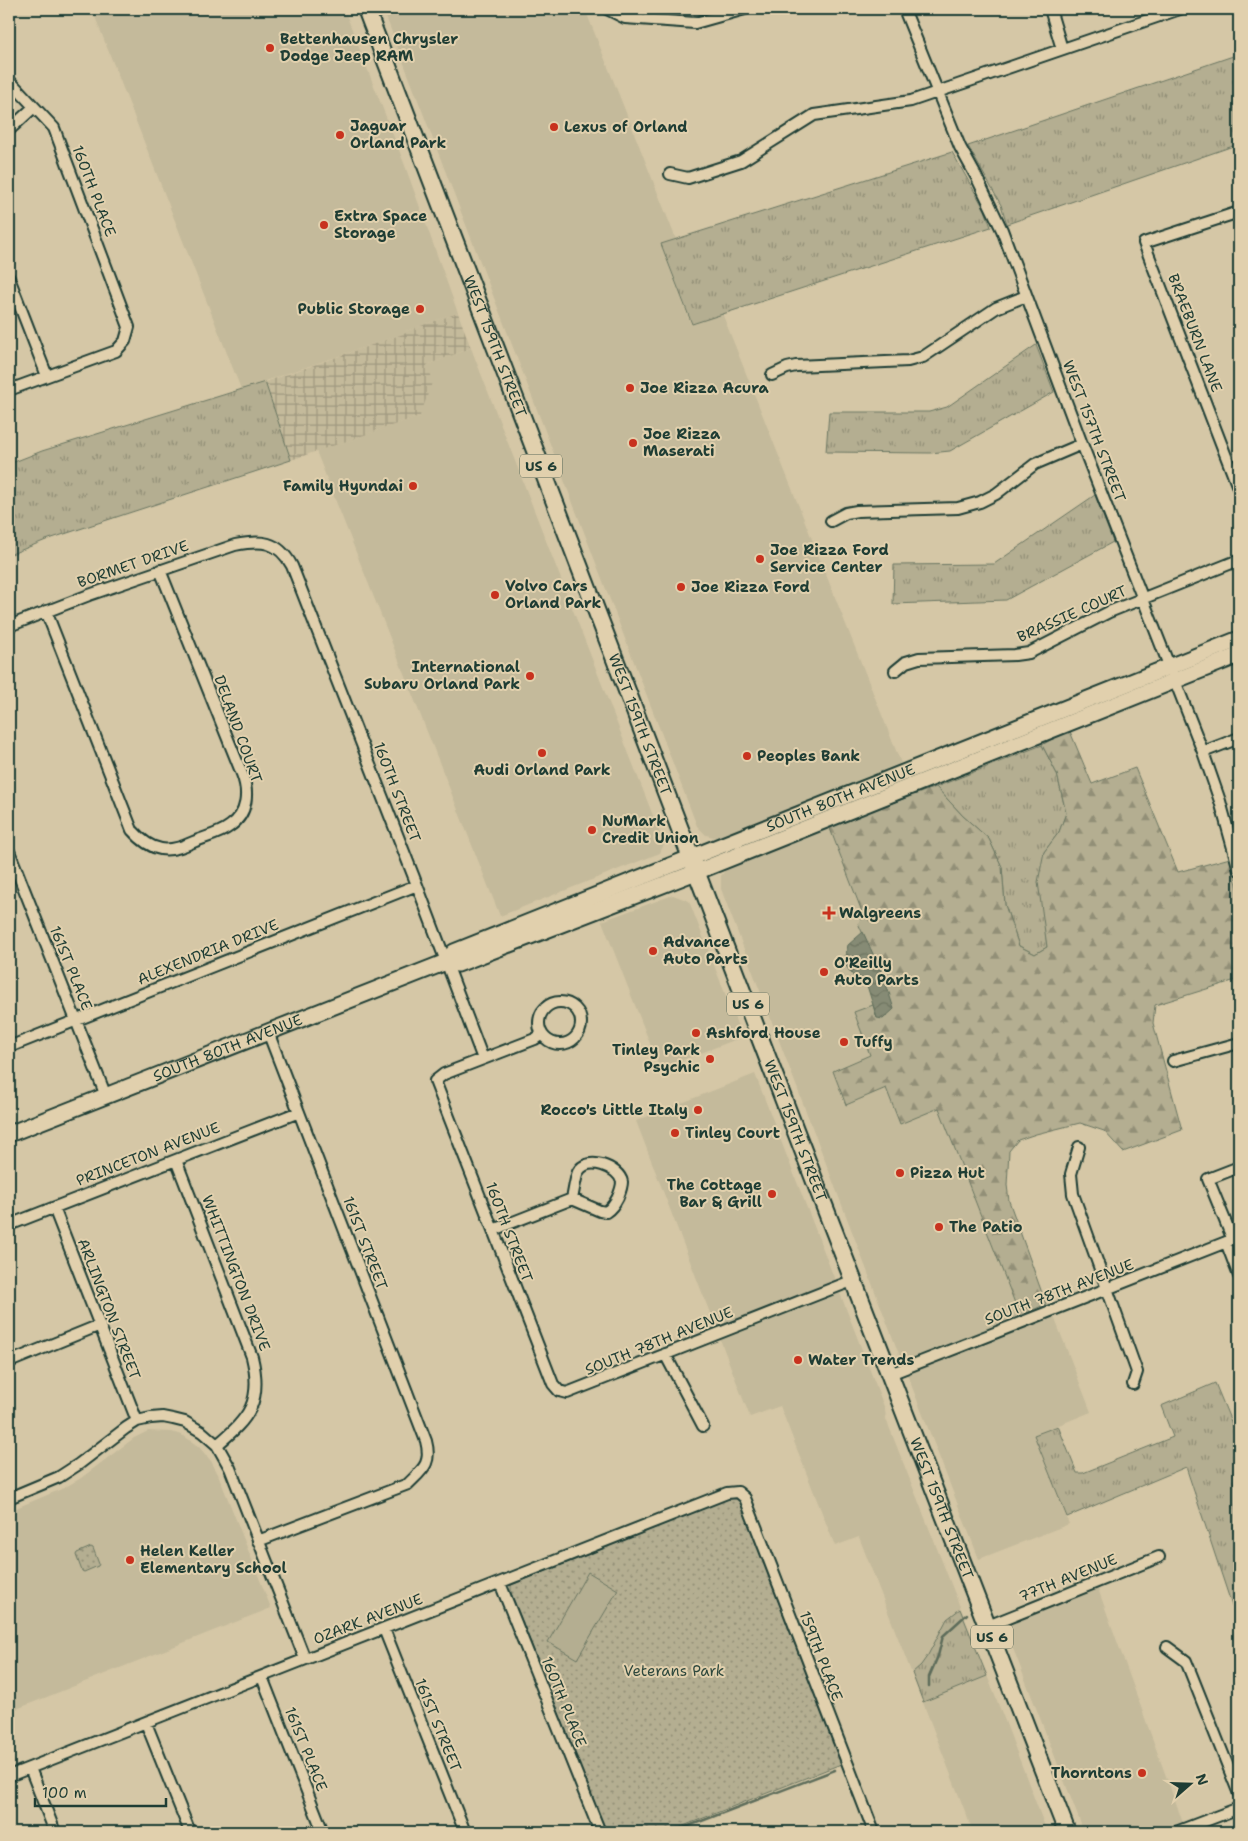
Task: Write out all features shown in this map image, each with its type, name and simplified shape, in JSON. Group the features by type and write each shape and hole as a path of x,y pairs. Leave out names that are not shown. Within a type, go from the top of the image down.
{"main road":[{"name":"WEST 159TH STREET","path":"366,9 1067,1832"}],"street":[{"path":"607,9 624,18 695,23 745,9"},
{"name":"WEST 157TH STREET","path":"904,9 960,147 1002,230 1082,444 1203,752 1223,810 1239,870"},
{"path":"1050,9 1062,49"},
{"path":"670,174 688,178 741,161 814,115 901,104 1180,9"},
{"name":"160TH PLACE","path":"9,80 54,128 129,327 125,341 116,351 47,376"},
{"path":"9,130 34,107"},
{"name":"BRAEBURN LANE","path":"1239,212 1144,243 1239,490"},
{"path":"9,278 47,376 9,390"},
{"path":"772,375 796,366 908,361 923,357 996,308 1026,296"},
{"path":"831,521 846,513 857,511 958,508 980,502 996,494 1035,464 1082,444"},
{"name":"BORMET DRIVE","path":"9,626 46,611 234,545 260,542 270,545"},
{"name":"160TH STREET","path":"270,545 279,549 287,556 292,566 483,1059 444,1074 436,1081 553,1384 559,1391"},
{"name":"BRASSIE COURT","path":"895,671 906,662 919,658 1029,653 1109,612 1239,560"},
{"name":"DELAND COURT","path":"46,611 132,830 138,838 154,848 162,850 178,848 232,825 243,810 247,791 242,774 160,570"},
{"name":"SOUTH 80TH AVENUE","path":"9,1134 446,962 454,952 694,864 1172,673 1239,639"},
{"name":"SOUTH 80TH AVENUE","path":"1172,673 1239,655"},
{"path":"1203,752 1239,738"},
{"name":"161ST PLACE","path":"9,851 106,1096"},
{"name":"ALEXENDRIA DRIVE","path":"9,1047 417,885"},
{"path":"561,1001 574,1006 578,1011 581,1018 579,1033 568,1042 554,1043 547,1040 542,1034 539,1028 540,1015 548,1005 561,1001"},
{"name":"161ST STREET","path":"258,1541 408,1484 426,1465 429,1456 426,1441 268,1032"},
{"path":"483,1059 535,1039 542,1034"},
{"path":"1173,1061 1239,1043"},
{"name":"PRINCETON AVENUE","path":"9,1225 299,1112"},
{"path":"1079,1147 1071,1174 1073,1194 1137,1372 1133,1384"},
{"name":"WHITTINGTON DRIVE","path":"176,1160 255,1369 255,1396 250,1409 243,1421 217,1446"},
{"path":"493,1230 572,1199 606,1212 615,1203 622,1185 621,1180 619,1176 607,1168 593,1162 589,1163 581,1168 578,1173 572,1199"},
{"path":"1239,1166 1208,1179 1233,1240 1239,1276"},
{"name":"ARLINGTON STREET","path":"54,1208 137,1421"},
{"name":"SOUTH 78TH AVENUE","path":"890,1374 1233,1240"},
{"name":"SOUTH 78TH AVENUE","path":"559,1391 567,1393 854,1280"},
{"path":"9,1362 100,1326"},
{"path":"665,1354 703,1426"},
{"path":"9,1498 59,1477 137,1421 163,1417 184,1422 202,1432 217,1446 234,1478 305,1660"},
{"name":"OZARK AVENUE","path":"9,1776 727,1493 738,1492"},
{"name":"159TH PLACE","path":"738,1492 744,1498 874,1832"},
{"name":"77TH AVENUE","path":"988,1626 1159,1557"},
{"name":"160TH PLACE","path":"500,1583 600,1832"},
{"name":"161ST STREET","path":"384,1629 465,1832"},
{"path":"1168,1647 1186,1660 1239,1794"},
{"name":"161ST PLACE","path":"262,1677 324,1832"},
{"path":"146,1723 190,1832"},
{"path":"30,1768 55,1832"},
{"path":"1176,1832 1239,1808"}],"shaded area":[{"path":"92,9 344,9 404,163 458,313 406,331 407,333 241,389"},
{"path":"383,9 585,9 676,239 661,245 691,324 722,313 901,763 717,838 706,835 697,826"},
{"path":"458,313 471,348 427,365 433,380 420,416 291,460 265,382"},
{"path":"471,348 664,844 660,853 500,916 316,451 420,416 427,365"},
{"path":"829,826 864,917 858,923 863,932 848,945 865,979 873,1005 854,1012 870,1055 833,1071 845,1105 886,1088 939,1108 1020,1316 902,1362 721,889 721,876 729,865"},
{"path":"673,895 689,901 742,1037 660,1069 602,921"},
{"path":"755,1074 885,1409 886,1419 1047,1832 973,1832 859,1537 835,1546 780,1406 750,1417 636,1121"},
{"path":"1053,1314 1091,1412 1034,1435 1069,1524 979,1559 907,1374"},
{"name":"Helen Keller Elementary School","path":"148,1431 172,1432 184,1436 199,1447 211,1461 218,1474 271,1608 9,1712 9,1511 64,1488 81,1478 134,1438"},
{"path":"1097,1586 1183,1823 1157,1832 1084,1832 1004,1625"}],"green space":[{"path":"1239,54 1239,144 1007,224 1001,205 968,146"},
{"path":"952,152 985,210 991,227 692,324 661,244"},
{"path":"1036,345 1054,392 950,451 930,453 826,452 829,412 929,412 947,407"},
{"path":"265,382 291,460 46,540 9,555 9,464 42,451"},
{"path":"1095,495 1113,542 1006,600 893,604 894,565 994,564"},
{"path":"1069,729 1092,784 1135,768 1178,872 1230,858 1239,892 1239,979 1155,1005 1153,1023 1182,1130 1123,1152 1104,1131 1080,1123 1018,1140 1009,1151 1007,1185 1009,1201 1046,1304 1020,1316 939,1108 900,1124 886,1088 846,1105 833,1071 870,1055 854,1012 873,1005 877,1018 890,995 858,923 864,917 829,826 936,787 963,816 989,839 1002,867 1005,905 1019,946 1035,954 1047,947 1038,882 1044,852 1059,832 1066,813 1057,774 1042,745"},
{"path":"1042,745 1057,774 1066,813 1059,832 1044,852 1044,918 1047,947 1035,954 1019,946 1005,905 1002,867 989,839 963,816 936,787"},
{"path":"1215,1383 1239,1441 1239,1461 1235,1464 1239,1475 1239,1627 1186,1467 1067,1517 1034,1435 1058,1426 1077,1473 1083,1473 1173,1437 1161,1406"},
{"name":"Veterans Park","path":"733,1497 738,1498 740,1501 841,1764 668,1832 606,1832 511,1593 511,1585"},
{"path":"91,1547 99,1564 84,1572 76,1555"},
{"path":"588,1572 618,1590 577,1659 548,1642"},
{"path":"960,1609 987,1676 923,1702 912,1673 928,1655 947,1619"}],"water":[{"path":"863,932 884,978 894,1009 883,1019 877,1018 865,979 854,977 844,963 848,945"}],"waterway":[{"path":"929,1686 929,1677 938,1656 943,1636 967,1614"},
{"path":"673,1832 835,1770"}],"place":[{"name":"Bettenhausen Chrysler Dodge Jeep RAM","path":"270,48"},
{"name":"Lexus of Orland","path":"554,127"},
{"name":"Jaguar Orland Park","path":"340,135"},
{"name":"Extra Space Storage","path":"324,225"},
{"name":"Public Storage","path":"420,309"},
{"name":"Joe Rizza Acura","path":"630,388"},
{"name":"Joe Rizza Maserati","path":"633,443"},
{"name":"Family Hyundai","path":"413,486"},
{"name":"Joe Rizza Ford Service Center","path":"760,559"},
{"name":"Joe Rizza Ford","path":"681,587"},
{"name":"Volvo Cars Orland Park","path":"495,595"},
{"name":"International Subaru Orland Park","path":"530,676"},
{"name":"Audi Orland Park","path":"542,753"},
{"name":"Peoples Bank","path":"747,756"},
{"name":"NuMark Credit Union","path":"592,830"},
{"name":"Walgreens","path":"829,913"},
{"name":"Advance Auto Parts","path":"653,951"},
{"name":"O'Reilly Auto Parts","path":"824,972"},
{"name":"Ashford House","path":"696,1033"},
{"name":"Tuffy","path":"844,1042"},
{"name":"Tinley Park Psychic","path":"710,1059"},
{"name":"Rocco's Little Italy","path":"698,1110"},
{"name":"Tinley Court","path":"675,1133"},
{"name":"Pizza Hut","path":"900,1173"},
{"name":"The Cottage Bar & Grill","path":"772,1194"},
{"name":"The Patio","path":"939,1227"},
{"name":"Water Trends","path":"798,1360"},
{"name":"Helen Keller Elementary School","path":"130,1560"},
{"name":"Thorntons","path":"1142,1773"}]}
